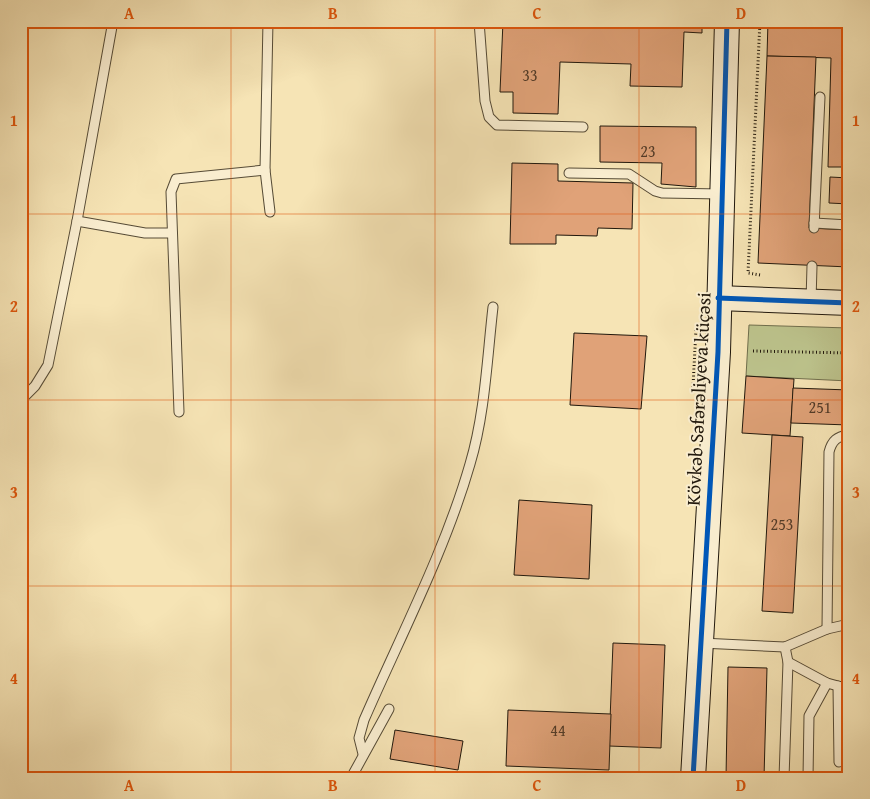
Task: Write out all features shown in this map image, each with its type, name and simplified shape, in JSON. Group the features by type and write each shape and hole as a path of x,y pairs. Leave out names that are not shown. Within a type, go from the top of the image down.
{"street":[{"name":"Kövkəb Səfərəliyeva küçəsi","path":"693,778 718,352 727,21"},
{"path":"718,298 849,303"}],"lane":[{"path":"21,400 35,386 48,366 78,221 113,21"},
{"path":"268,21 265,170 270,212"},
{"path":"479,21 485,100 489,117 497,125 583,127"},
{"path":"820,96 814,226 849,225"},
{"path":"179,412 171,192 176,179 265,170"},
{"path":"569,172 629,174 662,193 722,194"},
{"path":"78,221 145,233 172,233"},
{"path":"811,301 812,266"},
{"path":"363,754 359,738 364,720 446,533 471,463 479,427 493,307"},
{"path":"828,629 829,452 832,442 849,434"},
{"path":"701,643 785,647 828,629 849,624"},
{"path":"784,778 788,662 785,647"},
{"path":"788,662 827,683 849,689"},
{"path":"808,778 808,716 827,683"},
{"path":"838,686 839,762"},
{"path":"351,778 389,709"}],"path":[{"path":"760,21 748,273 760,275"},
{"path":"753,351 849,353"}],"green space":[{"path":"749,325 849,328 849,381 746,376"}],"building":[{"path":"503,21 702,21 702,33 684,32 682,87 630,86 631,64 560,62 558,114 513,113 513,92 500,92"},
{"path":"768,21 849,21 849,167 828,167 831,58 767,56"},
{"path":"767,56 816,57 809,228 849,230 849,267 758,263"},
{"path":"600,126 696,127 696,187 661,184 662,163 600,162"},
{"path":"512,163 558,164 558,181 633,183 632,229 598,228 597,236 556,235 556,244 510,244"},
{"path":"830,177 849,178 849,204 829,203"},
{"path":"574,333 647,336 641,409 570,405"},
{"path":"746,376 794,379 790,436 742,433"},
{"path":"793,388 849,390 849,425 791,423"},
{"path":"772,435 803,437 793,613 762,611"},
{"path":"845,486 849,486 849,517 844,517"},
{"path":"519,500 592,505 589,579 514,575"},
{"path":"848,559 849,613 846,613"},
{"path":"613,643 665,645 661,748 609,746"},
{"path":"728,667 767,668 764,778 726,778"},
{"path":"508,710 611,714 609,770 506,766"},
{"path":"395,730 463,741 458,770 390,759"}],"cycle path":[{"path":"693,778 718,352 727,21"},
{"path":"718,298 849,303"}]}
